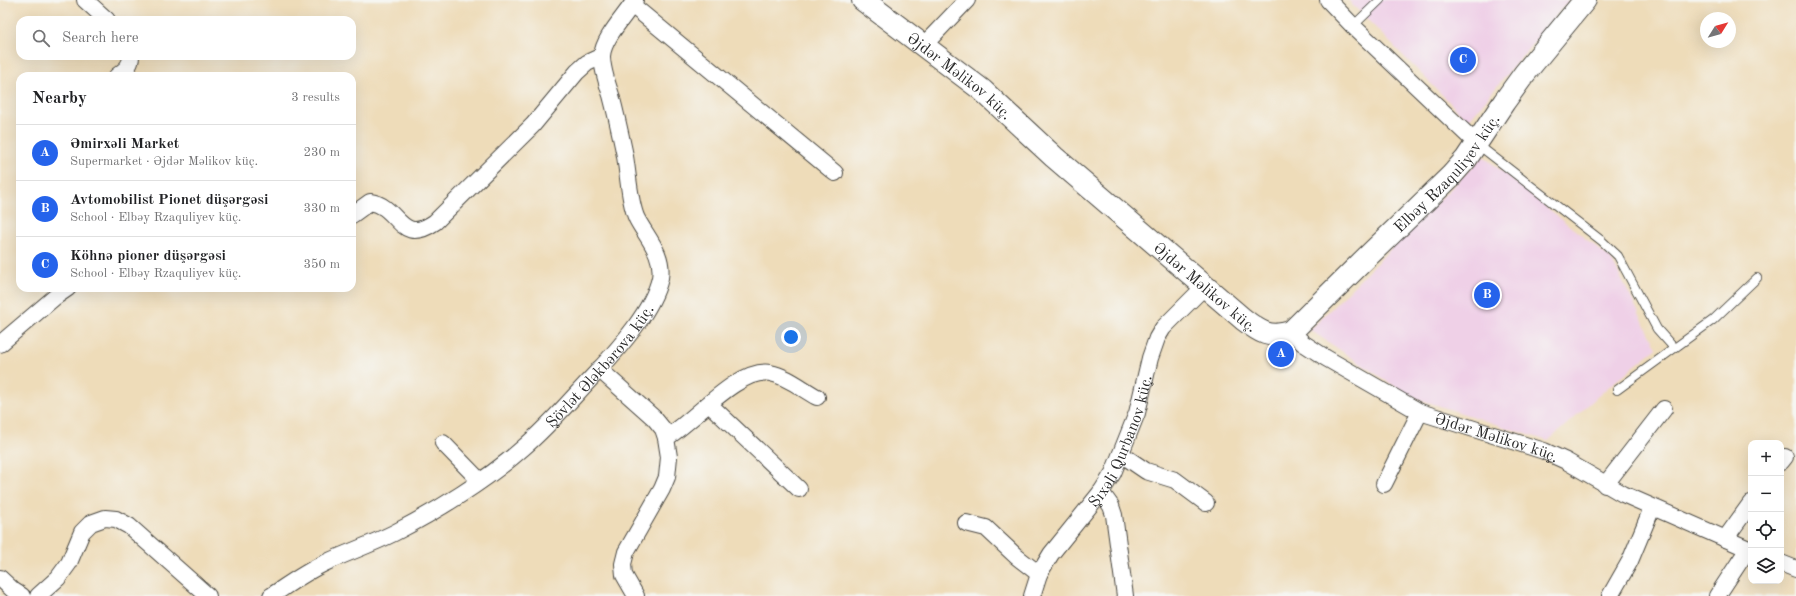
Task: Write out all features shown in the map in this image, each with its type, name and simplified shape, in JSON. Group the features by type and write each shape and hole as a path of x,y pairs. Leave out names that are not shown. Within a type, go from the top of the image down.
{"street":[{"path":"86,0 102,16"},
{"name":"Əjdər Məlikov küç.","path":"863,0 982,90 1054,157 1257,330 1270,335 1281,335 1291,332 1303,343 1326,358 1420,412 1544,451 1566,461 1605,485 1652,508 1748,549"},
{"path":"924,45 967,0"},
{"path":"1328,0 1353,26 1476,143"},
{"name":"Elbəy Rzaquliyev küç.","path":"1291,332 1452,176 1525,73 1585,0"},
{"path":"633,3 834,173"},
{"name":"Şövlət Ələkbərova küç.","path":"271,596 301,575 320,565 400,530 480,481 523,449 599,369 637,324 654,295 660,277 660,261 655,246 637,218 633,208 624,152 604,72 602,56 606,41 633,3"},
{"path":"356,211 370,202 379,203 411,230 418,231 425,229 435,222 533,125 577,72 587,63 602,56"},
{"path":"122,72 126,69 131,60"},
{"name":"Şıxəli Qurbanov küç.","path":"1032,596 1040,574 1051,554 1107,484 1121,454 1137,413 1150,358 1157,338 1163,328 1205,286"},
{"path":"0,344 62,292"},
{"path":"599,369 654,418 663,429 666,438 669,457 667,477 662,489 626,552 623,564 624,575 636,596"},
{"path":"666,438 678,431 709,404 743,378 761,372 772,373 784,378 816,397"},
{"path":"709,404 799,489"},
{"path":"1605,485 1664,409"},
{"path":"1384,484 1420,412"},
{"path":"443,443 480,481"},
{"path":"1121,454 1146,471 1175,480 1206,503"},
{"path":"1101,492 1111,506 1114,515 1125,596"},
{"path":"1725,539 1748,507"},
{"path":"1610,596 1630,560 1652,508"},
{"path":"38,596 58,578 69,563 82,532 90,523 105,518 116,519 129,526 208,596"},
{"path":"966,523 986,528 1017,557 1040,574"},
{"path":"1718,596 1748,551"},
{"path":"1784,564 1796,569"},
{"path":"1,580 22,596"}],"lane":[{"path":"1353,26 1380,0"},
{"path":"1476,143 1602,241 1618,256 1657,329 1674,348"},
{"path":"1617,390 1713,320 1756,278"}],"shaded area":[{"path":"1348,0 1569,0 1468,121"},
{"path":"1483,156 1611,259 1657,348 1607,388 1548,441 1409,396 1310,330"}],"building":[{"path":"1287,346 1293,354 1277,366 1269,356 1281,347"}],"place":[{"name":"Köhnə pioner düşərgəsi","path":"1463,60"},
{"name":"Avtomobilist Pionet düşərgəsi","path":"1487,295"},
{"name":"Əmirxəli Market","path":"1281,354"}]}
